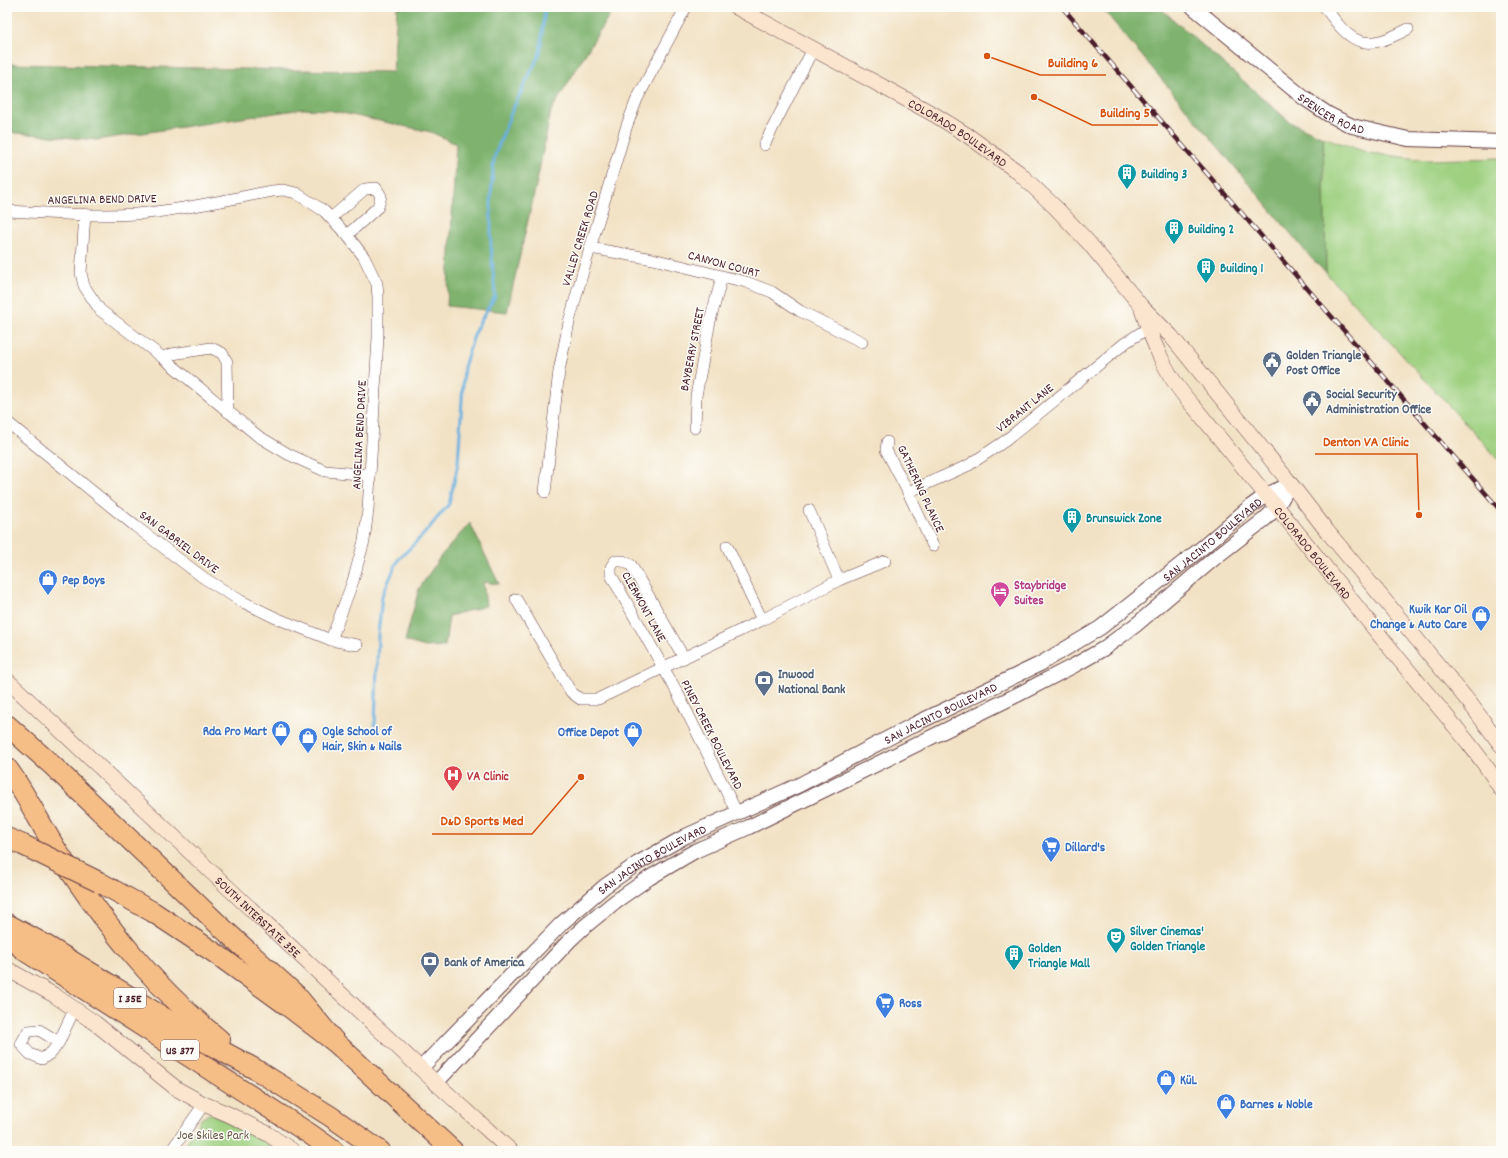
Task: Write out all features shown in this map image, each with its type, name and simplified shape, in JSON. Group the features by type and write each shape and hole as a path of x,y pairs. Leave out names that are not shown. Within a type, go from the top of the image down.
{"highway":[{"path":"7,725 53,766 219,925 296,995 335,1042"},
{"path":"7,768 80,886 126,948 150,976 195,1020 255,1069"},
{"path":"15,841 99,882 153,912 215,953 335,1042 453,1151"},
{"name":"I 35E","path":"7,924 42,943 189,1033 255,1069 330,1116 380,1151"},
{"name":"US 377","path":"7,935 25,951 310,1134 334,1151"}],"main road":[{"name":"COLORADO BOULEVARD","path":"736,7 935,115 1018,172 1057,209 1088,242 1142,307 1171,336 1332,537 1469,702 1501,744"},
{"name":"COLORADO BOULEVARD","path":"1142,307 1148,328 1165,368 1182,395 1195,408 1277,507 1372,627 1474,750 1501,789"},
{"name":"SOUTH INTERSTATE 35E","path":"7,680 436,1083 511,1151"},
{"path":"7,968 54,995 95,1023 170,1084 204,1104 268,1134 293,1151"}],"street":[{"name":"VALLEY CREEK ROAD","path":"545,492 559,371 569,322 590,248 627,125 637,99 686,7"},
{"name":"SPENCER ROAD","path":"1193,7 1304,98 1328,114 1352,126 1408,139 1501,142"},
{"path":"1326,7 1344,32 1358,41 1368,43 1391,38 1408,28"},
{"path":"764,145 813,49"},
{"path":"332,218 365,189 376,188 381,196 378,207 347,235"},
{"name":"ANGELINA BEND DRIVE","path":"7,211 86,214 163,212 283,190 296,193 324,211 347,235 364,257 377,284 378,297 378,337 368,510 364,541 353,581 331,640"},
{"path":"86,214 81,273 84,286 100,310 162,357 258,436 288,454 325,471 370,475"},
{"name":"CANYON COURT","path":"590,248 653,259 746,282 772,292 800,311 862,342"},
{"name":"BAYBERRY STREET","path":"695,428 696,396 710,321 722,276"},
{"name":"VIBRANT LANE","path":"908,492 969,465 1005,441 1127,341 1148,328"},
{"path":"162,357 211,348 222,353 227,362 228,412"},
{"name":"SAN GABRIEL DRIVE","path":"7,422 135,526 204,578 241,601 276,618 331,640 357,645"},
{"name":"GATHERING PLANCE","path":"887,442 886,450 908,492 933,546"},
{"name":"SAN JACINTO BOULEVARD","path":"421,1068 562,923 605,886 638,863 686,836 799,785 948,708 1040,664 1100,628 1203,547 1246,510 1266,495 1290,484"},
{"name":"SAN JACINTO BOULEVARD","path":"436,1083 569,941 616,901 649,878 694,851 763,820 1075,666 1103,650 1137,624 1277,507 1290,484"},
{"path":"810,510 839,580"},
{"path":"727,546 762,620"},
{"name":"CLERMONT LANE","path":"663,668 611,575 611,567 616,561 623,561 631,565 684,658"},
{"path":"516,599 571,692 580,699 598,699 762,620 839,580 885,561"},
{"path":"1168,574 1185,583"},
{"path":"1168,574 1173,594"},
{"name":"PINEY CREEK BOULEVARD","path":"663,668 677,692 737,813"},
{"path":"948,708 956,724"},
{"path":"756,805 763,820"},
{"path":"737,813 749,826"},
{"path":"605,886 616,901"},
{"path":"59,1042 74,1010"},
{"path":"171,1151 204,1104"}],"green space":[{"path":"397,7 614,7 551,111 537,181 507,312 447,306 456,144 431,132 328,110 302,109 96,140 7,132 7,64 393,72"},
{"path":"1101,7 1159,7 1290,122 1323,137 1326,273 1312,259"},
{"path":"1323,137 1369,153 1428,160 1501,158 1501,462 1326,273"},
{"path":"470,523 499,584 483,582 486,606 449,616 445,646 425,647 405,641 419,589 440,557"},
{"name":"Joe Skiles Park","path":"211,1113 265,1142 278,1151 182,1151 201,1119"}],"waterway":[{"path":"375,725 378,635 382,596 398,560 424,534 449,504 458,464 464,367 476,329 495,296 491,246 491,194 494,158 511,113 540,53 545,7"}],"railway":[{"path":"1062,7 1501,511"}],"place":[{"name":"Building 6","path":"987,56"},
{"name":"Building 5","path":"1034,97"},
{"name":"Building 3","path":"1127,190"},
{"name":"Building 2","path":"1174,245"},
{"name":"Building 1","path":"1206,284"},
{"name":"Golden Triangle Post Office","path":"1272,378"},
{"name":"Social Security Administration Office","path":"1312,417"},
{"name":"Denton VA Clinic","path":"1419,515"},
{"name":"Brunswick Zone","path":"1072,534"},
{"name":"Pep Boys","path":"48,596"},
{"name":"Staybridge Suites","path":"1000,608"},
{"name":"Kwik Kar Oil Change & Auto Care","path":"1481,632"},
{"name":"Inwood National Bank","path":"764,697"},
{"name":"Rda Pro Mart","path":"281,747"},
{"name":"Office Depot","path":"633,748"},
{"name":"Ogle School of Hair, Skin & Nails","path":"308,754"},
{"name":"D&D Sports Med","path":"581,777"},
{"name":"VA Clinic","path":"453,792"},
{"name":"Dillard's","path":"1051,863"},
{"name":"Silver Cinemas' Golden Triangle","path":"1116,954"},
{"name":"Golden Triangle Mall","path":"1014,971"},
{"name":"Bank of America","path":"430,978"},
{"name":"Ross","path":"885,1019"},
{"name":"KüL","path":"1166,1096"},
{"name":"Barnes & Noble","path":"1226,1120"}]}
